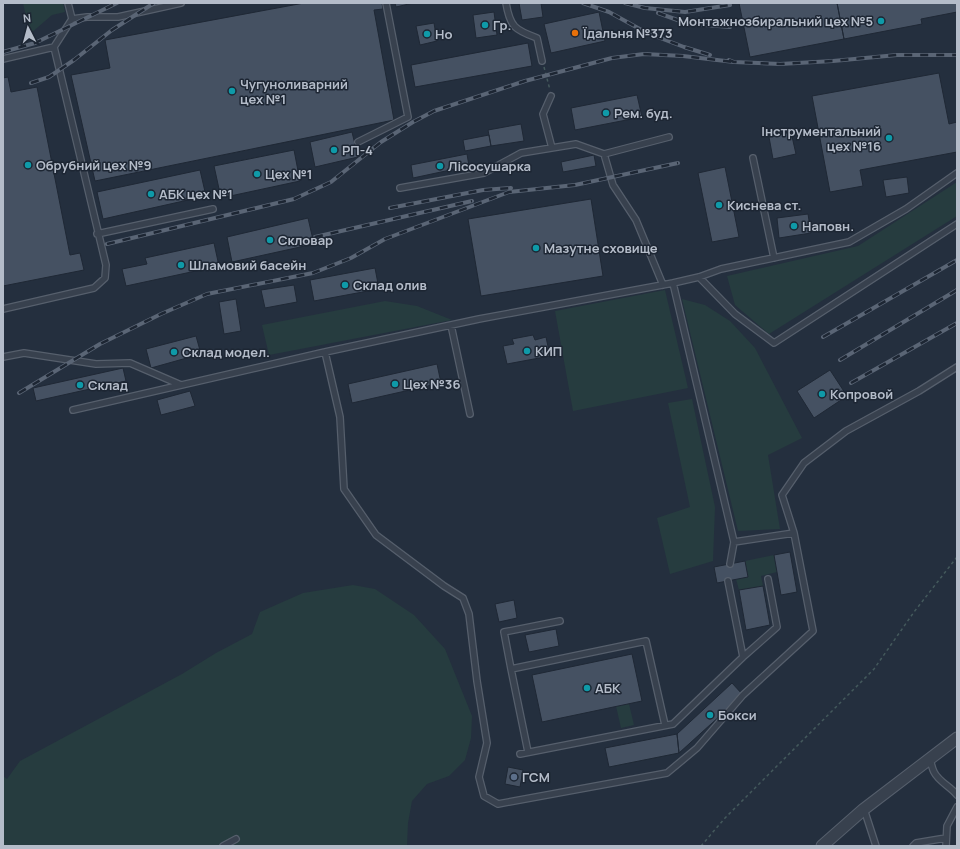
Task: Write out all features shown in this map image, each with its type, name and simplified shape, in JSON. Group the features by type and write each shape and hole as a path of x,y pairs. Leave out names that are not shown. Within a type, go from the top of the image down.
{"street":[{"path":"822,846 864,809 957,738"}],"lane":[{"path":"68,3 72,20"},
{"path":"358,142 408,117 386,3"},
{"path":"506,3 508,16 519,31 537,38 542,61"},
{"path":"3,59 54,47 72,20 87,17 118,17 177,4"},
{"path":"3,309 94,288 105,278 106,266 88,184 54,47"},
{"path":"551,96 543,114 552,148"},
{"path":"400,188 484,173 522,153 576,144 604,154 669,137"},
{"path":"604,154 613,185 636,220 663,285"},
{"path":"753,158 774,258"},
{"path":"73,410 325,352 451,325 663,285 700,277 721,269 849,242 906,209 957,173"},
{"path":"98,234 213,209"},
{"path":"700,277 735,314 774,342 957,224"},
{"path":"672,283 734,542 730,564"},
{"path":"451,325 470,414"},
{"path":"325,352 340,417 344,489 376,535 444,586 463,598 469,614 476,681 487,743 479,777 484,796 498,804 667,773 697,748 743,695 813,631 794,533 782,495 804,463 846,431 920,391 957,367"},
{"path":"3,358 24,353 96,364 130,363 182,385"},
{"path":"734,542 794,533"},
{"path":"520,754 673,724 743,657 777,627 768,579"},
{"path":"728,581 743,657"},
{"path":"528,752 504,632 560,621"},
{"path":"511,670 646,641 665,725"},
{"path":"930,759 933,772 957,795"},
{"path":"946,846 947,826 957,807"},
{"path":"864,809 876,846"},
{"path":"913,846 916,843 946,838"},
{"path":"223,846 236,839"}],"path":[{"path":"542,61 551,96"},
{"path":"701,846 725,818 874,669 914,612 957,557"}],"green space":[{"path":"23,3 63,3 65,12 52,15 30,34"},
{"path":"957,182 957,216 769,334 735,305 727,276 858,246"},
{"path":"665,290 688,388 573,411 555,311"},
{"path":"682,299 705,305 730,321 755,348 802,438 768,455 780,529 738,531"},
{"path":"385,301 417,306 452,320 269,355 262,325"},
{"path":"692,399 715,507 713,561 670,574 657,518 690,507 668,403"},
{"path":"774,555 777,572 761,576 763,586 739,590 736,579 748,577 745,561"},
{"path":"353,585 375,589 414,615 445,649 472,716 471,738 465,760 449,776 427,784 412,801 408,823 407,846 3,846 3,776 7,779 20,761 182,674 216,653 252,634 260,612 303,593"},
{"path":"629,704 634,725 621,728 616,706"}],"building":[{"name":"Чугуноливарний цех №1","path":"304,3 382,3 383,9 374,10 394,120 95,181 71,75 110,68 105,40"},
{"path":"395,3 413,3 396,7"},
{"path":"519,3 541,3 543,17 522,20"},
{"path":"739,3 837,3 844,39 750,57"},
{"name":"Монтажнозбиральний цех №5","path":"837,3 957,3 957,12 921,19 922,24 844,39"},
{"name":"Гр.","path":"494,12 497,35 476,38 473,15"},
{"name":"Їдальня №373","path":"599,12 605,41 551,53 544,24"},
{"name":"Но","path":"434,23 437,41 420,45 416,26"},
{"path":"528,43 532,66 415,87 411,65"},
{"name":"Інструментальний цех №16","path":"939,73 949,124 957,122 957,152 860,170 863,186 830,192 812,96"},
{"name":"Обрубний цех №9","path":"8,77 11,92 37,87 70,255 80,253 84,270 3,286 3,78"},
{"name":"Рем. буд.","path":"637,95 642,117 575,130 571,108"},
{"name":"Лісосушарка","path":"521,124 524,141 491,146 488,130"},
{"name":"РП-4","path":"352,132 358,157 315,167 310,142"},
{"path":"791,132 796,154 773,159 769,137"},
{"name":"Лісосушарка","path":"489,135 491,146 465,151 463,140"},
{"name":"Цех №1","path":"294,150 300,181 221,198 214,166"},
{"name":"Лісосушарка","path":"467,154 469,166 413,178 411,165"},
{"path":"594,155 596,166 563,172 561,162"},
{"name":"Киснева ст.","path":"725,167 739,237 712,242 698,173"},
{"name":"АБК цех №1","path":"200,170 206,196 103,219 97,192"},
{"path":"907,177 909,193 886,197 883,180"},
{"name":"Мазутне сховище","path":"591,199 603,276 481,296 468,219"},
{"name":"Наповн.","path":"808,214 811,233 779,238 777,218"},
{"name":"Скловар","path":"308,218 314,244 232,262 227,237"},
{"name":"Шламовий басейн","path":"214,243 219,266 126,286 122,269 147,264 145,258"},
{"name":"Склад олив","path":"375,268 379,289 314,301 310,280"},
{"path":"294,285 297,302 265,308 261,290"},
{"path":"236,299 241,331 224,334 219,302"},
{"name":"КИП","path":"533,335 535,340 546,337 550,356 507,364 503,346 514,344 512,339"},
{"name":"Склад модел.","path":"196,336 201,354 151,368 146,349"},
{"name":"Цех №36","path":"437,364 441,383 352,403 348,384"},
{"name":"Склад","path":"123,368 126,381 36,401 33,388"},
{"name":"Копровой","path":"830,370 847,396 814,418 797,391"},
{"name":"Склад","path":"190,391 195,406 161,415 157,400"},
{"path":"790,552 797,592 781,595 774,555"},
{"path":"745,561 748,577 717,583 714,567"},
{"path":"763,586 770,625 746,630 739,590"},
{"path":"514,600 517,618 499,622 495,604"},
{"path":"556,629 559,646 529,652 525,635"},
{"name":"АБК","path":"632,654 642,701 542,722 532,675"},
{"name":"Бокси","path":"732,683 743,695 679,753 677,734"},
{"path":"677,734 679,753 609,767 605,748"},
{"name":"ГСМ","path":"508,767 523,770 520,787 505,784"}],"railway":[{"path":"3,52 35,43 117,3"},
{"path":"31,83 49,77 74,60 112,30 154,3"},
{"path":"583,3 609,12 647,33 710,55"},
{"path":"625,3 645,8 685,12 730,5"},
{"path":"658,13 683,22 730,27"},
{"path":"107,244 294,199 331,182 381,142 434,111 525,81 612,58 644,54 683,56 734,62"},
{"path":"729,60 734,62 780,64 897,55 957,55"},
{"path":"19,393 100,344 161,314 207,294 313,273 351,258 385,239 509,192 575,185 678,163"},
{"path":"390,208 483,190 511,188"},
{"path":"315,237 472,201"},
{"path":"823,337 957,260"},
{"path":"840,360 957,290"},
{"path":"851,383 957,323"}],"place":[{"name":"Монтажнозбиральний цех №5","path":"881,21"},
{"name":"Гр.","path":"485,25"},
{"name":"Їдальня №373","path":"575,33"},
{"name":"Но","path":"427,34"},
{"name":"Чугуноливарний цех №1","path":"232,91"},
{"name":"Рем. буд.","path":"606,113"},
{"name":"Інструментальний цех №16","path":"889,138"},
{"name":"РП-4","path":"334,150"},
{"name":"Обрубний цех №9","path":"28,165"},
{"name":"Лісосушарка","path":"440,166"},
{"name":"Цех №1","path":"257,174"},
{"name":"АБК цех №1","path":"151,194"},
{"name":"Киснева ст.","path":"719,205"},
{"name":"Наповн.","path":"794,226"},
{"name":"Скловар","path":"270,240"},
{"name":"Мазутне сховище","path":"536,248"},
{"name":"Шламовий басейн","path":"181,265"},
{"name":"Склад олив","path":"345,285"},
{"name":"КИП","path":"527,351"},
{"name":"Склад модел.","path":"174,352"},
{"name":"Цех №36","path":"395,384"},
{"name":"Склад","path":"80,385"},
{"name":"Копровой","path":"822,394"},
{"name":"АБК","path":"587,688"},
{"name":"Бокси","path":"710,715"},
{"name":"ГСМ","path":"514,777"}]}
